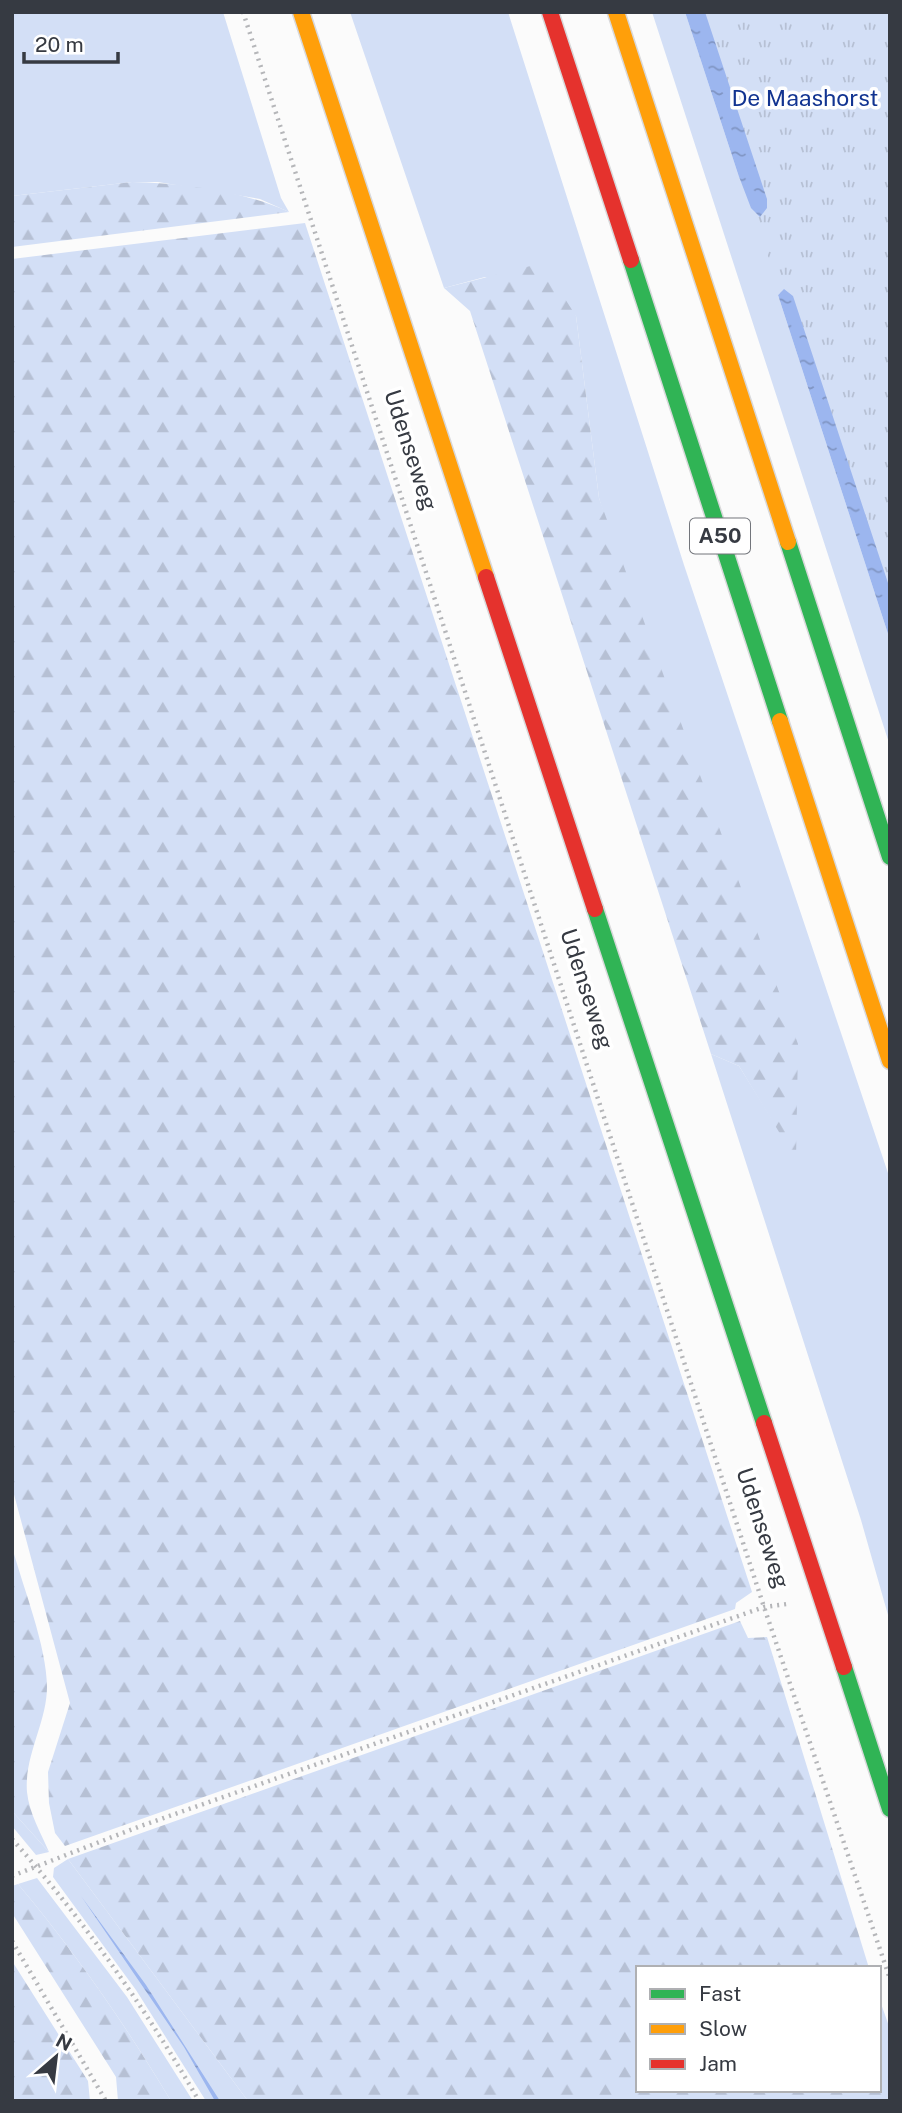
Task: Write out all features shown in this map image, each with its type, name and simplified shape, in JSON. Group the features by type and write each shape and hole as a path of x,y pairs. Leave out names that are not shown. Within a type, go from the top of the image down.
{"main road":[{"name":"Udenseweg","path":"301,12 890,1809"},
{"name":"A50","path":"550,12 890,1061"},
{"name":"A50","path":"617,12 890,857"}],"path":[{"name":"Udenseweg","path":"243,12 764,1607 890,1979"},
{"path":"12,1876 138,1827 764,1607"},
{"path":"12,1839 37,1867 132,1995 200,2101"},
{"path":"12,1941 106,2101"}],"green space":[{"path":"12,12 223,12 281,198 289,212 260,199 158,182 132,182 12,196"},
{"path":"350,12 508,12 684,565 890,1179 890,1622 861,1520 711,1054 739,1066 796,1158 599,498 576,316 485,277 444,288"},
{"path":"652,12 685,12 738,174 760,217 784,289 778,295 890,640 890,746"},
{"name":"De Maashorst","path":"689,12 890,12 890,633"},
{"path":"132,182 172,184 233,194 289,212 12,247 12,196"},
{"path":"305,223 752,1592 736,1603 735,1609 65,1846 55,1833 49,1803 48,1772 70,1703 12,1487 12,259"},
{"path":"542,263 576,316 599,498 798,1044 796,1160 739,1066 711,1054 470,311 444,288"},
{"path":"12,1547 39,1636 46,1671 46,1700 29,1765 27,1792 33,1815 49,1852 12,1811"},
{"path":"740,1621 748,1638 767,1637 868,1966 636,1966 636,2092 881,2092 881,2004 890,2029 890,2101 248,2101 68,1859"},
{"path":"12,1811 49,1852 36,1855 12,1826"},
{"path":"68,1859 248,2101 206,2101 136,1990 53,1877 54,1868"},
{"path":"37,1878 127,1997 193,2101 171,2101 99,1989 18,1884"},
{"path":"18,1884 99,1989 171,2101 118,2101 116,2077 12,1913 12,1886"},
{"path":"12,1961 88,2081 90,2101 12,2101"}],"water":[{"path":"685,12 705,12 767,199 767,208 760,217 751,208 738,174"},
{"path":"784,289 793,296 890,589 890,640 778,295"},
{"path":"81,1896 146,1985 220,2101 215,2101 184,2047"}],"traffic: fast":[{"path":"631,260 780,721"},
{"path":"788,542 890,857"},
{"path":"595,909 764,1423"},
{"path":"844,1667 890,1809"}],"traffic: slow":[{"path":"301,12 486,577"},
{"path":"616,12 788,542"},
{"path":"780,721 890,1061"}],"traffic: jam":[{"path":"550,12 631,260"},
{"path":"486,577 595,909"},
{"path":"764,1423 844,1667"}]}
